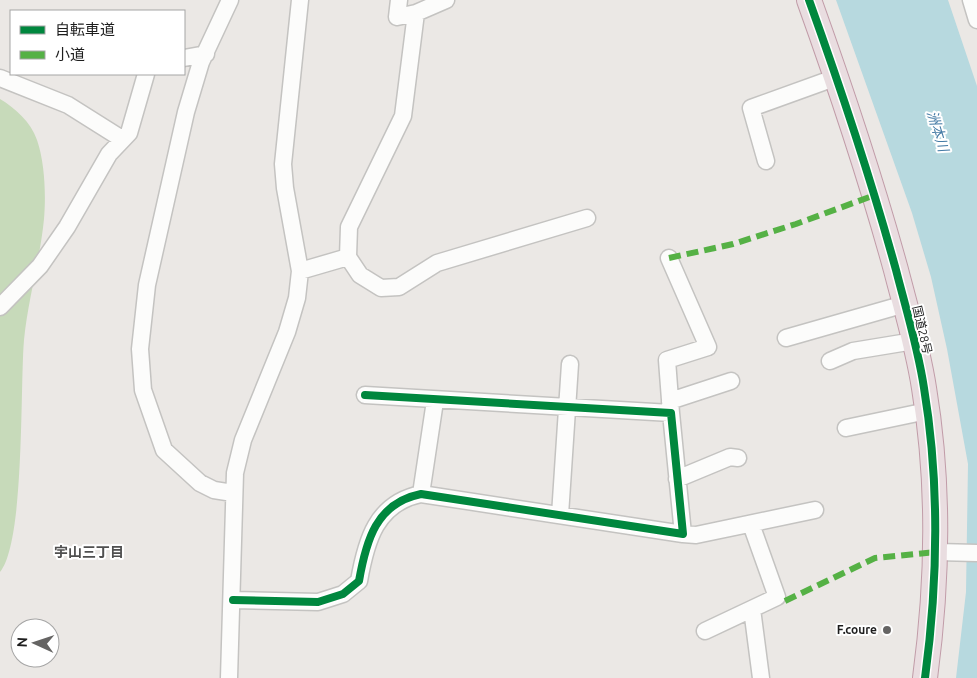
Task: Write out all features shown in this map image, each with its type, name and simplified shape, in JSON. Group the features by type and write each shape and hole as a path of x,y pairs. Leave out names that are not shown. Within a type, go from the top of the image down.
{"highway":[{"name":"国道28号","path":"809,0 837,77 875,195 914,341 927,411 937,552 932,621 925,678"}],"street":[{"path":"230,0 206,54 186,112 147,286 140,349 144,390 164,450 200,483 214,490 233,493"},
{"path":"229,678 233,600 234,472 243,440 293,316 300,271 284,188 283,164 300,0"},
{"path":"399,0 397,17 416,13 446,0"},
{"path":"971,0 977,20"},
{"path":"416,13 403,116 348,227 348,257 360,275 381,288 399,287 437,263 586,218"},
{"path":"185,58 206,54"},
{"path":"0,307 40,266 67,227 109,154 129,133 146,75"},
{"path":"766,161 751,108 837,77"},
{"path":"0,78 68,105 122,139"},
{"path":"300,271 348,257"},
{"path":"669,258 708,347 667,360 683,534"},
{"path":"786,338 905,304"},
{"path":"830,361 853,351 914,341"},
{"path":"560,515 570,364"},
{"path":"365,395 567,407 671,407 731,380"},
{"path":"421,494 435,400"},
{"path":"846,428 927,411"},
{"path":"678,478 730,457 738,458"},
{"path":"233,600 318,602 343,594 358,581 365,548 377,522 390,508 405,497 421,494 696,535 815,510"},
{"path":"705,631 777,597 750,524"},
{"path":"937,552 977,553"},
{"path":"752,609 760,678"}],"green space":[{"path":"0,99 22,116 34,133 42,159 45,200 42,234 24,340 18,498 14,530 8,555 0,572"}],"water":[{"name":"洲本川","path":"836,0 948,0 977,86 977,678 956,678 966,592 968,464 947,349 931,277 912,213"}],"marked path":[{"path":"669,258 733,244 796,224 875,195"},
{"path":"785,601 875,558 937,552"}],"cycle path":[{"path":"809,0 876,202 908,314 921,373 929,424 935,497 935,569 925,678"},
{"path":"233,600 318,602 343,594 359,581 370,538 383,515 393,506 421,494 683,534 671,413 365,395"}],"place":[{"name":"F.coure","path":"887,630"}],"district":[{"name":"宇山三丁目","path":"89,552"}]}
